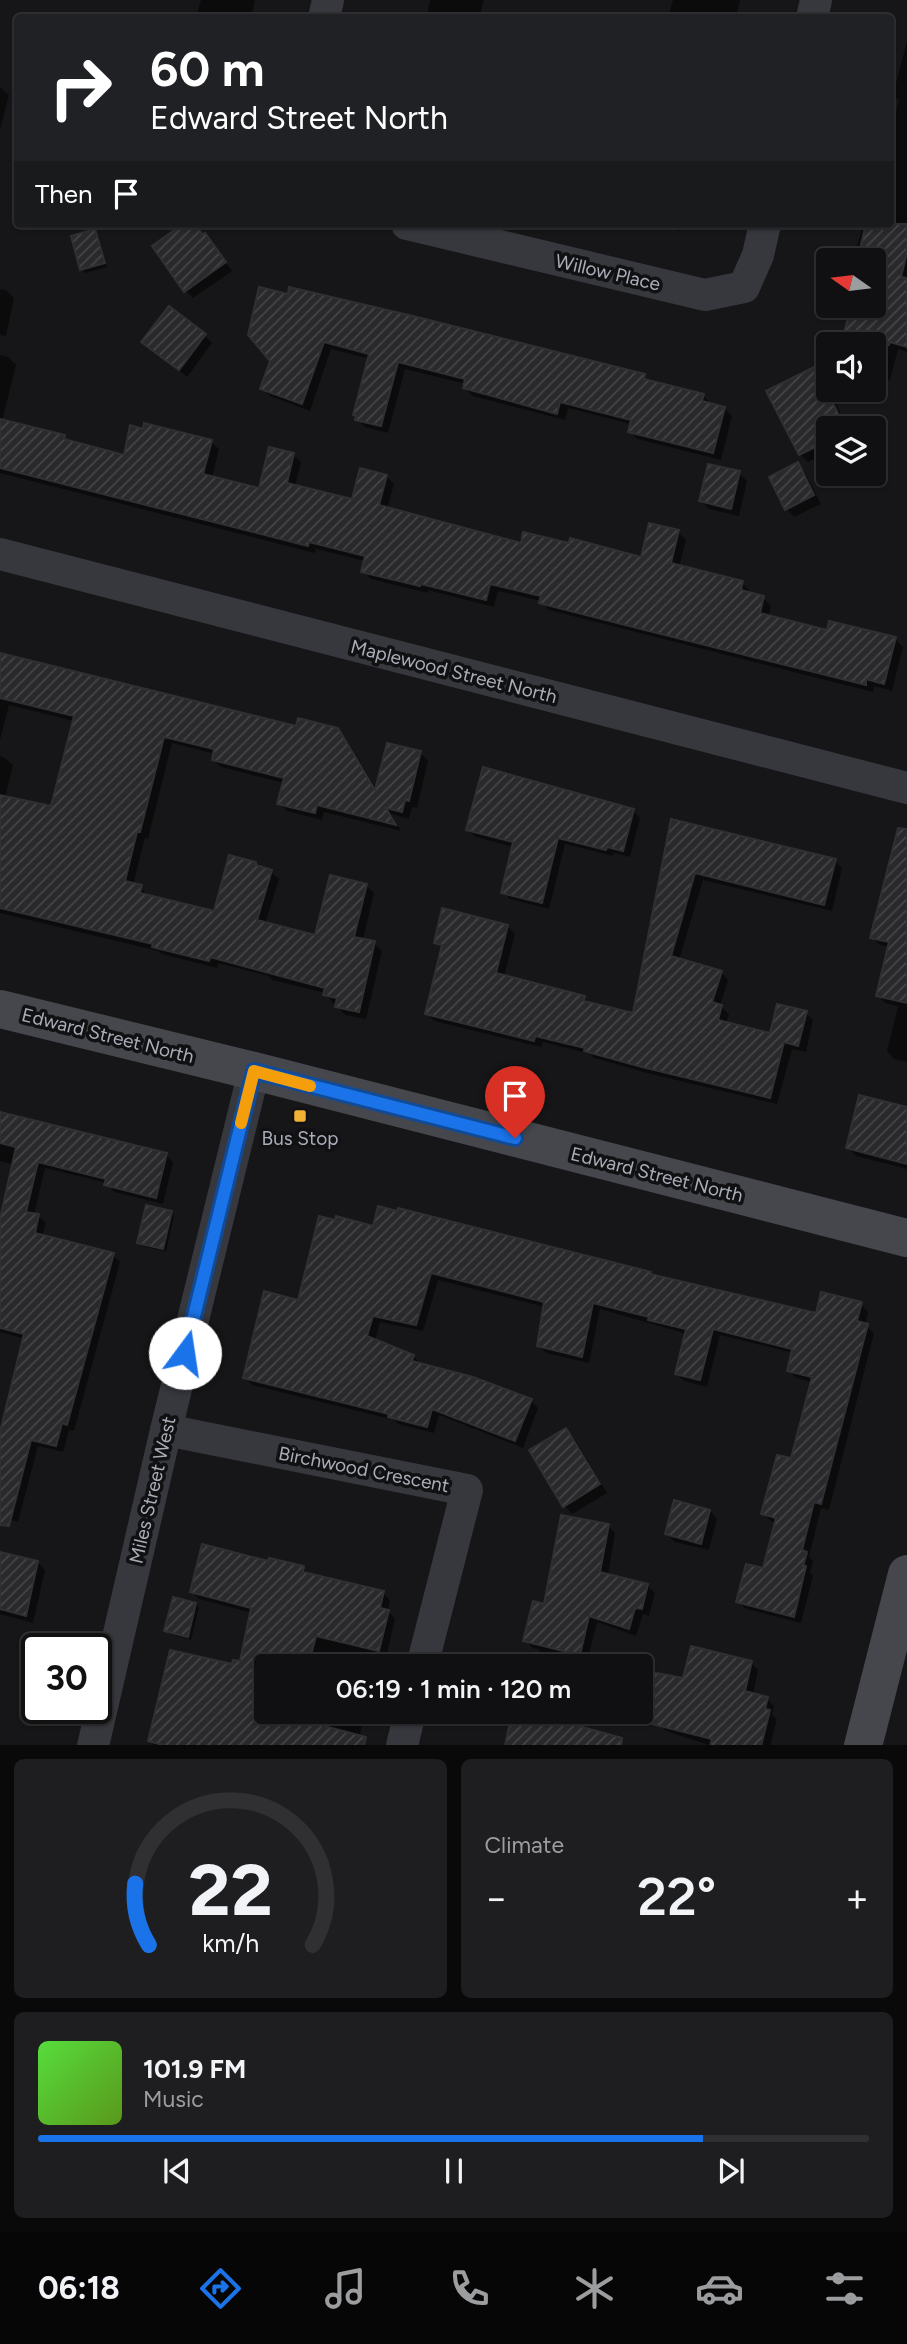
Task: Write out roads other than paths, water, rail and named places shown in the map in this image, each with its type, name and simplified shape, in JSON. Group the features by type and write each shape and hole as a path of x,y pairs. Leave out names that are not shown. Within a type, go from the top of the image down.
{"main road":[{"name":"Edward Street North","path":"0,1009 907,1238"},
{"path":"863,1745 907,1574"}],"street":[{"name":"Willow Place","path":"424,228 705,295 744,287 758,256 764,228"},
{"name":"Maplewood Street North","path":"0,554 907,788"},
{"name":"Miles Street West","path":"93,1745 166,1430 254,1071"},
{"name":"Birchwood Crescent","path":"166,1430 467,1490 425,1654"},
{"path":"402,1745 407,1724"}],"place":[{"name":"Bus Stop","path":"300,1116"}]}
